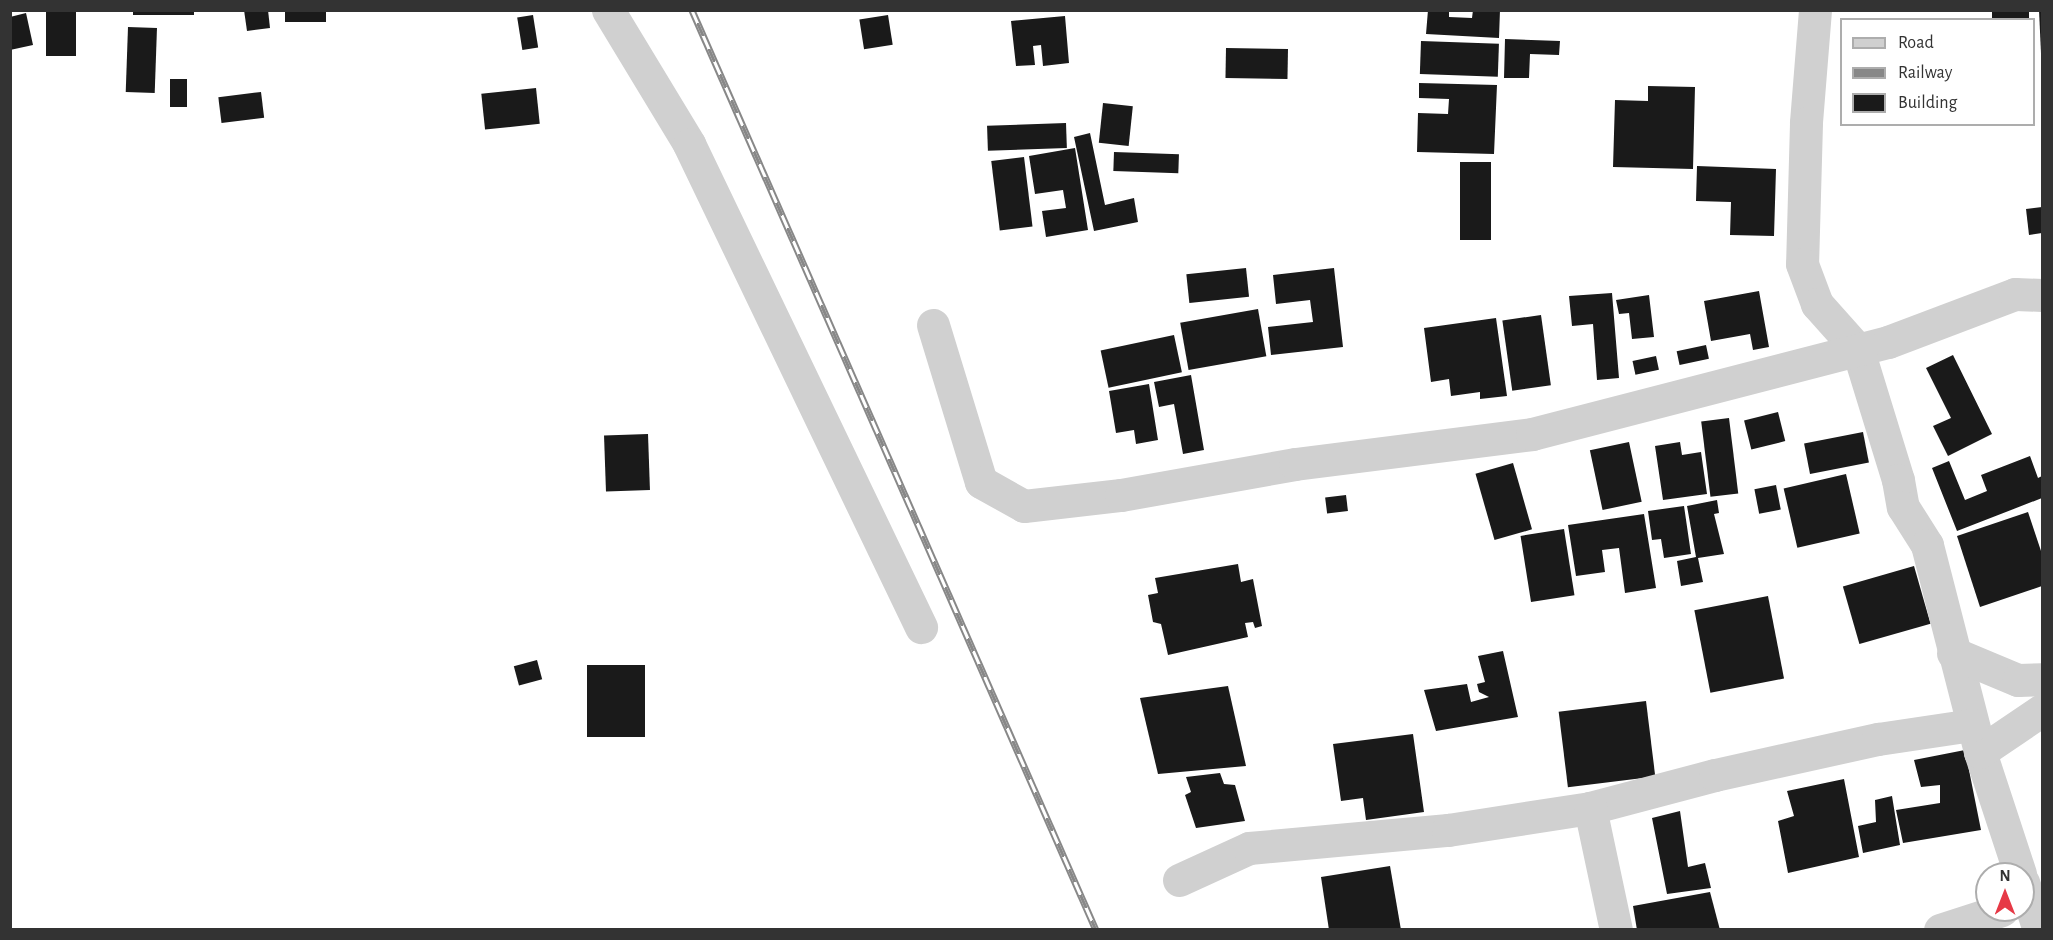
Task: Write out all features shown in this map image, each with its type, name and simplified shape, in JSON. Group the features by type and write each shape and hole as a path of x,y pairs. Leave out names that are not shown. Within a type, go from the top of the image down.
{"street":[{"path":"608,10 688,144 921,627"},
{"path":"1815,10 1806,123 1802,264 1817,304 1858,350 1899,480 1903,507 1927,545 1976,739 2012,862"},
{"path":"933,325 981,482 1024,506 1120,495 1295,464 1532,434 1858,350 2015,294 2043,295"},
{"path":"1953,653 2018,680 2043,680"},
{"path":"1179,880 1249,848 1448,830 1590,808 1831,749 1976,739 2043,710"},
{"path":"1590,808 1616,930"},
{"path":"1940,930 1975,917"}],"building":[{"path":"46,10 76,10 76,56 46,56"},
{"path":"133,10 194,10 194,15 133,15"},
{"path":"244,10 268,10 270,28 247,31"},
{"path":"285,10 326,10 326,22 285,22"},
{"path":"1428,10 1449,10 1449,17 1472,18 1473,10 1500,10 1499,38 1426,34"},
{"path":"1992,10 2029,10 2029,18 1992,18"},
{"path":"2039,10 2042,10 2042,53 2041,53"},
{"path":"26,13 33,45 10,50 10,17"},
{"path":"533,15 538,48 522,50 517,18"},
{"path":"888,15 893,45 864,49 859,20"},
{"path":"1065,16 1069,63 1043,66 1041,45 1033,46 1035,65 1016,66 1011,21"},
{"path":"128,27 157,28 155,93 126,92"},
{"path":"1505,39 1560,41 1559,55 1530,54 1529,78 1504,78"},
{"path":"1421,41 1499,44 1498,77 1420,74"},
{"path":"1226,48 1288,49 1287,79 1225,78"},
{"path":"170,79 187,79 187,107 170,107"},
{"path":"1419,83 1497,85 1494,154 1417,152 1418,113 1448,114 1449,99 1419,98"},
{"path":"1648,86 1695,87 1693,169 1613,167 1615,100 1648,101"},
{"path":"536,88 540,124 485,130 481,94"},
{"path":"261,92 264,118 221,123 218,97"},
{"path":"1103,103 1133,106 1129,146 1099,143"},
{"path":"1066,123 1067,148 988,151 987,126"},
{"path":"1090,133 1105,205 1134,198 1138,222 1094,231 1074,137"},
{"path":"1075,148 1088,230 1046,237 1042,211 1066,208 1063,190 1035,194 1029,156"},
{"path":"1114,152 1179,154 1178,173 1113,171"},
{"path":"1024,157 1033,226 1000,230 991,161"},
{"path":"1460,162 1491,162 1491,240 1460,240"},
{"path":"1697,166 1776,169 1774,236 1730,235 1731,202 1696,201"},
{"path":"2042,207 2042,233 2029,235 2026,209"},
{"path":"1246,268 1249,297 1189,303 1186,274"},
{"path":"1334,268 1343,347 1271,355 1268,327 1313,322 1310,300 1276,304 1273,275"},
{"path":"1759,291 1769,347 1753,350 1750,334 1711,341 1704,301"},
{"path":"1612,293 1619,378 1597,380 1593,324 1572,326 1569,296"},
{"path":"1649,295 1654,337 1632,339 1629,313 1619,314 1616,300"},
{"path":"1258,309 1266,356 1189,370 1180,323"},
{"path":"1541,315 1551,385 1512,391 1502,320"},
{"path":"1496,318 1507,396 1480,399 1480,392 1451,396 1449,379 1431,382 1424,328"},
{"path":"1174,335 1182,372 1109,388 1101,351"},
{"path":"1706,345 1709,359 1680,365 1677,351"},
{"path":"1953,355 1992,434 1948,456 1933,426 1951,418 1926,368"},
{"path":"1656,356 1659,370 1635,375 1633,361"},
{"path":"1191,375 1204,450 1183,454 1174,404 1159,407 1154,382"},
{"path":"1149,384 1158,440 1136,444 1134,430 1116,433 1109,391"},
{"path":"1778,412 1785,441 1751,450 1744,420"},
{"path":"1729,418 1738,493 1710,497 1701,421"},
{"path":"1863,432 1869,462 1810,474 1804,443"},
{"path":"648,434 650,490 606,492 604,436"},
{"path":"1629,442 1642,502 1603,510 1590,450"},
{"path":"1680,442 1682,455 1701,452 1707,494 1663,500 1655,446"},
{"path":"2030,456 2038,478 2042,476 2042,498 1957,531 1932,468 1949,461 1965,500 1987,491 1981,475"},
{"path":"1513,463 1532,529 1495,540 1476,474"},
{"path":"1846,474 1860,533 1797,548 1784,488"},
{"path":"1776,485 1781,510 1759,514 1754,489"},
{"path":"1346,495 1348,511 1327,513 1325,498"},
{"path":"1717,500 1719,513 1714,514 1724,554 1698,558 1703,582 1681,586 1677,561 1696,557 1687,506"},
{"path":"1684,506 1691,554 1664,558 1661,539 1652,540 1648,511"},
{"path":"2028,512 2042,554 2042,586 1980,607 1957,536"},
{"path":"1644,514 1656,588 1625,593 1619,548 1602,550 1605,572 1576,576 1568,525"},
{"path":"1564,529 1574,595 1531,602 1521,536"},
{"path":"1238,564 1241,582 1253,579 1262,626 1255,628 1253,622 1245,623 1248,637 1168,655 1161,624 1153,622 1148,595 1158,593 1155,578"},
{"path":"1914,566 1931,624 1859,644 1843,586"},
{"path":"1768,596 1784,678 1710,693 1694,610"},
{"path":"1503,651 1518,717 1436,731 1424,690 1467,684 1471,702 1489,697 1479,692 1477,684 1485,682 1478,656"},
{"path":"537,660 542,679 519,686 514,666"},
{"path":"587,665 645,665 645,737 587,737"},
{"path":"1228,686 1246,766 1158,774 1140,698"},
{"path":"1646,701 1655,776 1568,787 1559,712"},
{"path":"1413,734 1424,812 1366,820 1363,798 1341,801 1333,744"},
{"path":"1965,750 1981,830 1903,843 1896,810 1940,803 1940,785 1921,787 1914,760"},
{"path":"1220,773 1224,784 1235,785 1245,821 1196,828 1185,795 1191,792 1186,777"},
{"path":"1844,779 1859,857 1788,873 1778,821 1794,816 1787,791"},
{"path":"1892,796 1900,845 1863,853 1858,826 1876,822 1875,800"},
{"path":"1680,811 1688,867 1705,863 1711,888 1667,894 1652,818"},
{"path":"1390,866 1401,930 1329,930 1321,877"},
{"path":"1710,892 1720,930 1637,930 1633,906"}],"railway":[{"path":"692,10 1096,930"}]}
